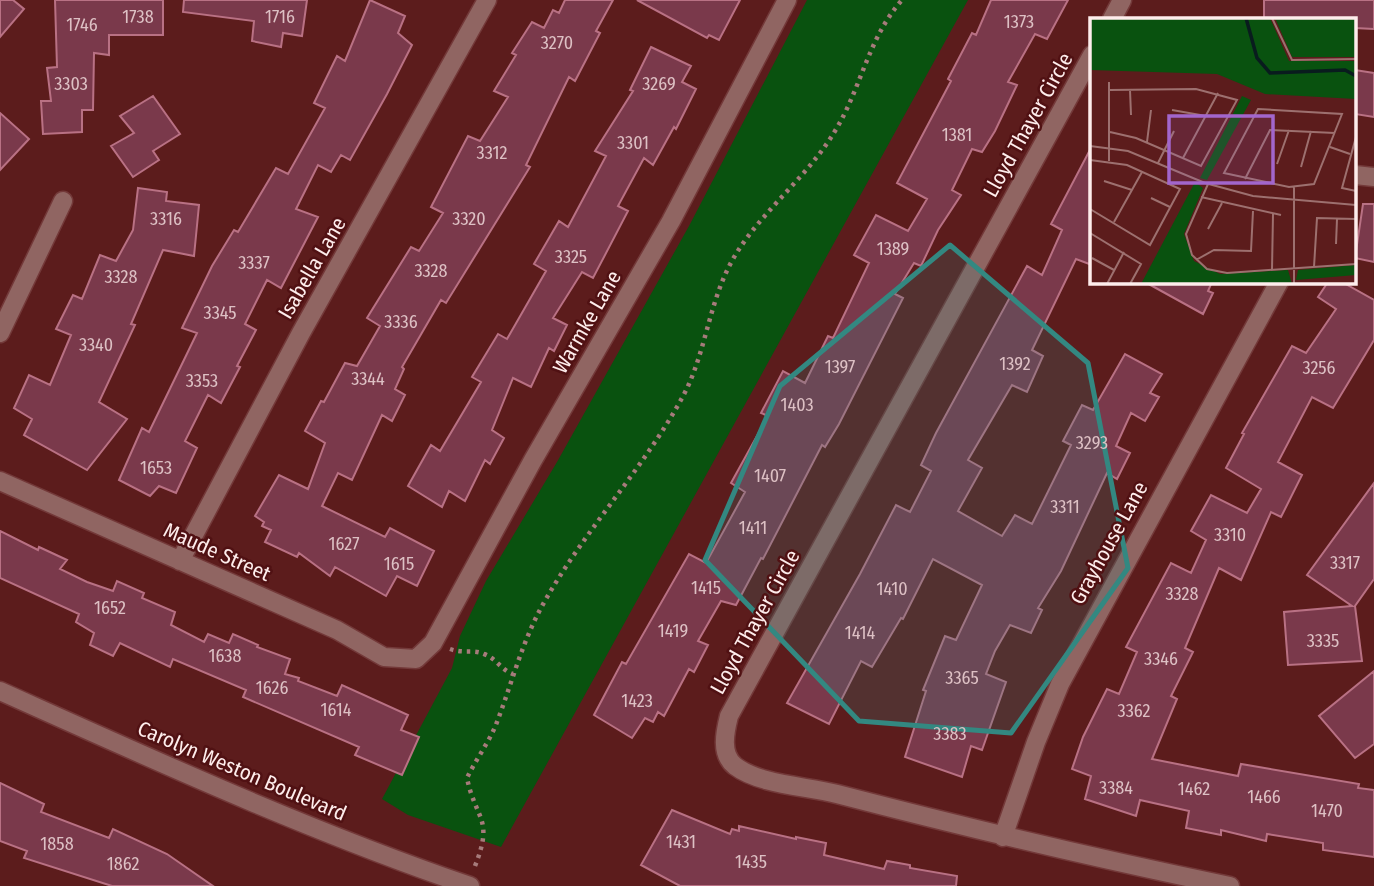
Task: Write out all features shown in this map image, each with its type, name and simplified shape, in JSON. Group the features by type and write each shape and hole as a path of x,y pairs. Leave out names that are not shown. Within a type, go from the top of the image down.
{"street":[{"name":"Warmke Lane","path":"416,659 433,643 533,460 671,221 787,0"},
{"path":"1113,18 1122,0"},
{"name":"Isabella Lane","path":"180,561 483,1"},
{"name":"Lloyd Thayer Circle","path":"1090,59 729,716 724,735 729,760 752,776 831,792 1003,837 1230,886"},
{"path":"1356,175 1374,177"},
{"path":"0,333 63,201"},
{"name":"Grayhouse Lane","path":"1003,837 1036,742 1060,684 1278,284"},
{"name":"Maude Street","path":"0,481 337,630 384,657 416,659"},
{"name":"Carolyn Weston Boulevard","path":"0,691 183,773 326,832 468,886"}],"path":[{"path":"468,886 485,836 484,823 471,797 467,778 496,725 528,634 546,598 608,506 661,435 684,395 716,295 734,258 767,213 819,155 836,130 874,40 902,0"},
{"path":"433,643 463,654 476,651 487,654 513,674"}],"highlighted area":[{"path":"950,245 1088,363 1128,568 1011,733 859,721 705,560 780,386"}],"green space":[{"path":"807,0 968,0 501,847 408,815 382,799 452,668 460,636 486,581 557,462 689,226"}],"building":[{"path":"0,0 13,0 24,9 0,37"},
{"path":"55,0 163,0 163,35 109,35 109,55 94,53 93,110 82,110 82,132 43,134 41,101 51,101 47,68 57,67"},
{"path":"184,0 307,0 302,36 283,33 281,47 252,41 254,21 183,12"},
{"path":"370,0 405,16 398,33 412,45 350,160 341,155 331,172 318,165 296,209 318,217 281,288 267,280 245,324 256,330 237,366 240,367 221,403 208,395 185,441 197,448 176,493 159,486 150,496 119,480 142,428 149,432 197,333 182,328 212,266 234,230 238,232 276,168 288,174 325,108 314,103 337,56 345,61"},
{"path":"565,0 613,0 596,31 600,33 575,81 569,77 526,165 530,167 446,303 441,300 402,367 404,369 395,389 405,395 392,421 382,415 352,480 338,473 322,506 385,537 390,528 434,551 417,586 397,576 386,596 335,567 330,576 299,553 297,557 265,542 271,530 262,526 264,522 255,516 279,475 308,489 325,443 305,431 345,363 357,366 380,326 367,318 411,247 419,251 443,213 431,207 468,136 480,141 508,97 494,91 516,55 512,53 532,22 544,28 553,10 559,13"},
{"path":"637,0 740,0 719,40 709,35 707,38"},
{"path":"991,0 1068,0 1047,39 1035,34 1008,82 1017,85 995,131 982,152 972,149 952,190 961,195 938,230 921,266 914,263 895,294 903,298 839,424 825,447 822,445 736,605 721,601 698,641 708,645 694,672 689,669 664,716 658,712 653,722 645,718 632,738 594,715 622,662 626,664 689,554 706,563 745,492 731,483 768,416 761,413 783,371 805,383 828,336 833,338 869,263 854,255 876,215 908,231 927,199 897,183 951,81 948,79 972,33 976,35"},
{"path":"1264,0 1374,0 1374,29 1356,28 1356,18 1264,18"},
{"path":"651,47 691,66 682,82 696,89 676,129 674,127 653,165 644,158 618,206 628,211 593,278 582,272 553,318 567,325 554,351 549,348 531,387 513,378 492,430 504,438 490,464 485,460 465,501 449,491 442,507 408,486 431,445 440,451 481,382 472,377 498,334 507,339 546,271 534,264 559,221 568,227 606,156 595,151 633,91 630,90"},
{"path":"1356,70 1374,73 1374,117 1356,114"},
{"path":"153,96 180,134 153,151 159,160 133,177 111,146 134,133 120,116"},
{"path":"0,113 29,139 0,170"},
{"path":"1090,150 1090,264 1076,259 1032,350 1043,356 1027,392 1012,385 968,460 982,468 958,511 1002,536 1015,515 1032,524 1071,445 1063,441 1082,405 1093,410 1125,354 1162,374 1150,393 1159,397 1145,421 1131,413 1116,446 1130,453 1117,479 1107,473 1061,571 1038,608 1042,610 1031,633 1010,625 995,651 986,674 1006,682 982,750 971,746 962,777 905,757 926,691 923,690 945,636 956,640 982,585 933,559 903,619 901,618 872,667 861,661 829,724 787,703 896,505 910,512 931,471 921,465 936,433 1027,266 1042,275 1062,230 1051,224"},
{"path":"138,188 167,192 166,201 199,205 194,256 163,250 131,324 135,325 99,402 127,419 87,470 24,435 32,419 14,408 29,375 50,385 71,335 56,329 73,295 82,299 100,255 116,261 133,230"},
{"path":"1363,204 1374,204 1374,262 1356,258"},
{"path":"1149,284 1211,284 1208,291 1213,293 1203,314"},
{"path":"1327,284 1346,284 1374,300 1374,340 1333,408 1312,397 1278,462 1302,475 1281,517 1271,512 1241,580 1219,568 1185,648 1193,652 1171,696 1177,699 1152,759 1238,776 1241,764 1359,784 1358,788 1374,790 1374,857 1323,850 1323,843 1267,834 1266,841 1221,830 1221,835 1186,828 1189,811 1140,800 1136,816 1085,799 1091,776 1072,769 1083,737 1107,689 1119,694 1137,652 1126,647 1171,563 1191,573 1206,540 1191,531 1211,495 1247,513 1261,489 1226,468 1244,434 1242,433 1292,346 1306,353 1336,309 1318,297"},
{"path":"1374,483 1374,579 1355,606 1362,661 1288,665 1284,612 1352,606 1307,575"},
{"path":"0,531 38,550 39,547 67,560 60,569 87,582 113,591 117,581 144,593 142,598 175,612 171,625 204,642 208,634 229,643 233,634 258,645 257,647 290,659 285,674 299,678 298,681 337,696 342,685 408,715 401,730 419,737 402,775 355,755 359,747 243,697 246,690 173,659 170,667 120,643 113,656 90,645 94,633 76,622 79,614 0,578"},
{"path":"1374,671 1374,744 1355,758 1319,716"},
{"path":"0,783 44,804 41,812 109,838 113,829 167,854 213,886 112,886 24,858 27,851 0,841"},
{"path":"672,810 730,834 732,829 739,831 739,826 826,843 824,855 884,869 887,861 957,876 956,886 680,886 641,865"}]}
